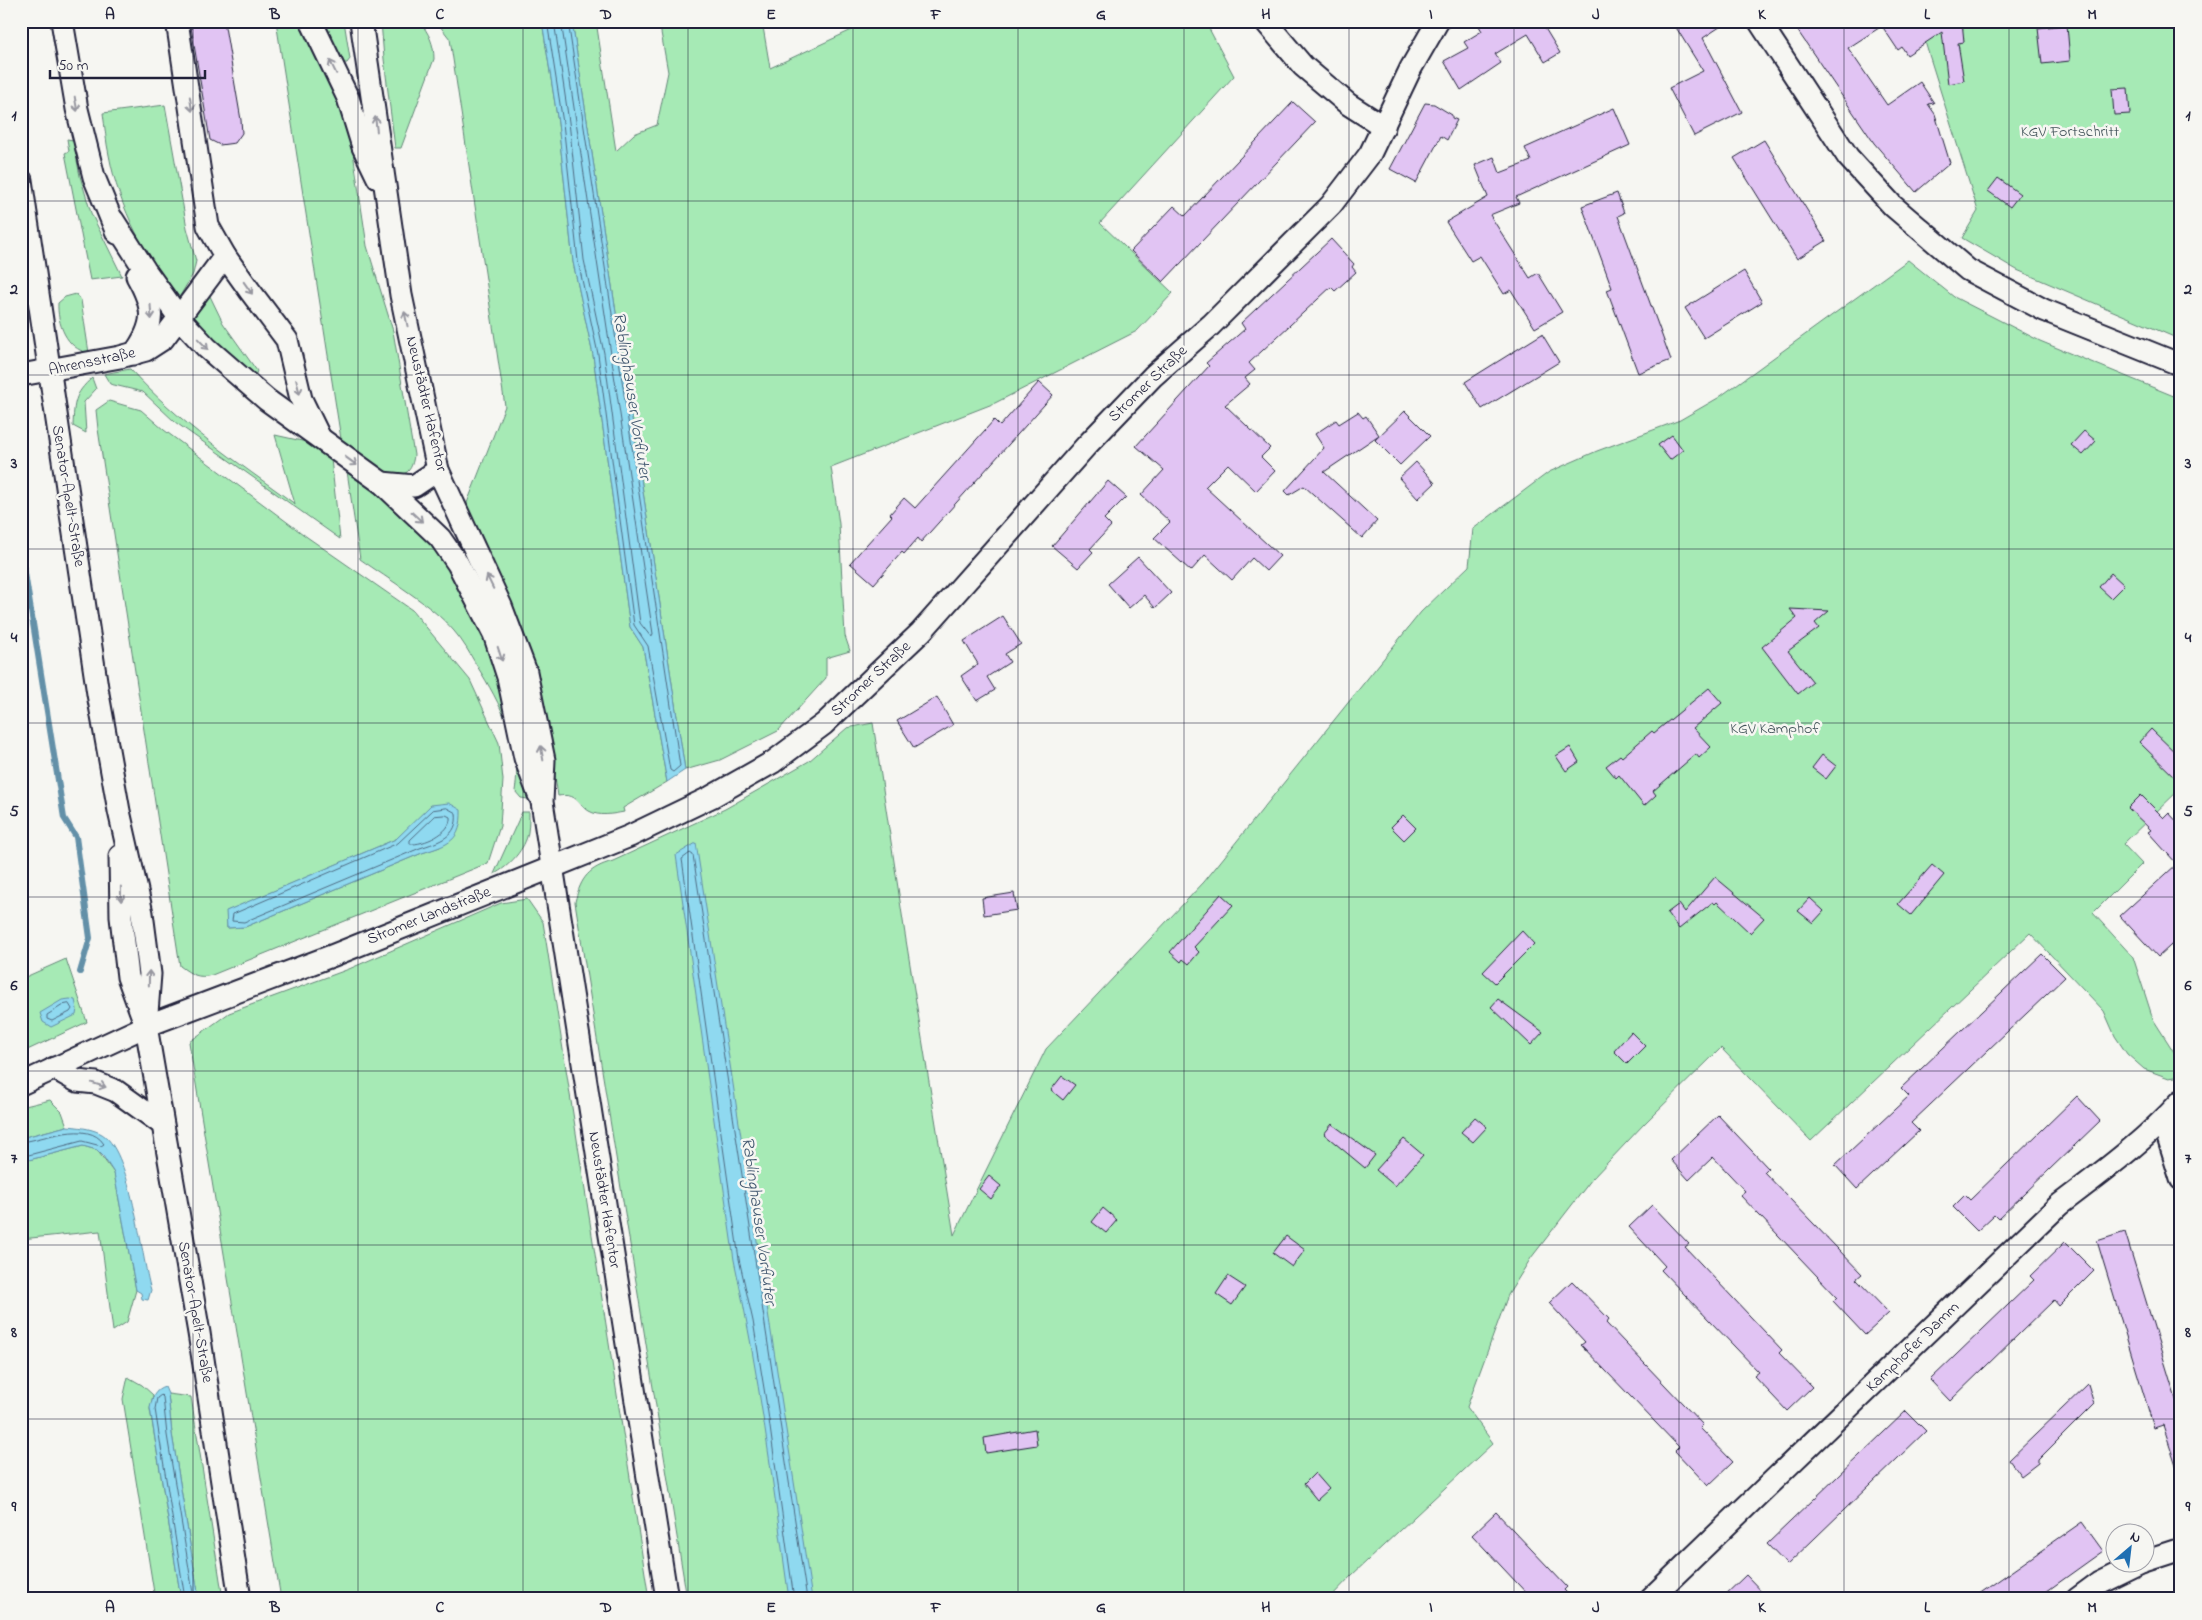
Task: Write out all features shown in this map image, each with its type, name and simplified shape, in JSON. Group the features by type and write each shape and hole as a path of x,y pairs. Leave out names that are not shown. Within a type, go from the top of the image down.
{"street":[{"name":"Neustädter Hafentor","path":"62,21 77,109 94,177 113,220 122,252 144,289 151,307 151,325 143,342 134,354"},
{"path":"177,21 208,226 226,256 287,340 301,399 320,439"},
{"path":"310,21 348,98 363,147 385,192"},
{"name":"Neustädter Hafentor","path":"361,21 401,296 438,470 501,606 526,672 544,760 542,802 667,1599"},
{"path":"1265,21 1303,66 1348,104 1384,128"},
{"name":"Stromer Straße","path":"824,724 920,632 1086,446 1153,376 1211,325 1331,205 1370,154 1411,68 1438,21"},
{"path":"1758,21 1848,158 1893,206 1968,270 2044,310 2181,365"},
{"name":"Senator-Apelt-Straße","path":"21,180 98,694 119,811 142,913 150,974 146,1026 199,1334 240,1599"},
{"name":"Neustädter Hafentor","path":"113,220 145,270 180,319 207,348 234,373 320,439 382,483 440,538 458,564 494,634 505,669 524,758 542,802"},
{"name":"Ahrensstraße","path":"21,375 134,354 146,350 163,339 226,256"},
{"path":"382,483 414,486 438,470"},
{"name":"Stromer Landstraße","path":"21,1084 146,1026 334,955 630,836 711,797 774,762 824,724"},
{"path":"54,1068 77,1081 96,1084 116,1092 162,1124"},
{"name":"Kamphofer Damm","path":"1650,1599 2059,1206 2127,1152 2163,1121 2181,1101"},
{"path":"2163,1121 2181,1179"},
{"path":"2154,1557 2181,1548"},
{"path":"2077,1599 2100,1582 2120,1572"}],"green space":[{"path":"276,21 301,21 337,91 351,139 367,246 393,331 414,455 410,468 403,474 393,474 382,470 341,439"},
{"path":"322,21 344,21 350,59 347,63 343,63"},
{"path":"381,21 419,21 426,30 433,48 434,59 401,148 395,148"},
{"path":"436,21 542,21 558,123 573,262 593,355 630,627 643,647 667,782 623,808 624,812 597,814 589,811 573,797 558,796 547,725 468,511 467,503 505,406 450,39"},
{"path":"572,21 596,21 616,151 634,134 657,125 668,72 659,21 762,21 770,68 871,21 1205,21 1234,76 1100,223 1173,293 1137,331 995,403 831,467 839,524 845,636 850,651 826,658 826,678 778,731 720,760 685,770"},
{"name":"KGV Fortschritt","path":"1922,21 2181,21 2181,340 2017,270 1962,238 1978,211 1926,45"},
{"path":"165,105 187,228 196,261 193,274 177,301 145,250 127,213 114,175 107,145 103,113"},
{"path":"67,139 73,140 80,176 91,213 122,276 90,280 65,153 69,151"},
{"name":"KGV Kamphof","path":"1908,260 1954,297 2040,341 2181,399 2181,788 2123,844 2142,864 2093,913 2133,957 2153,1019 2181,1063 2181,1076 2169,1078 2144,1069 2127,1054 2115,1036 2104,1011 2030,933 1811,1141 1721,1048 1644,1124 1592,1179 1531,1258 1508,1295 1467,1407 1493,1443 1352,1575 1329,1599 687,1599 575,902 580,886 587,875 598,867 725,809 809,761 847,728 873,723 954,1235 1046,1049 1204,882 1421,612 1469,566 1473,529 1549,472 1597,451 1680,420 1718,398"},
{"path":"76,294 81,300 89,353 81,351 69,341 64,334 59,319 58,303 65,297"},
{"path":"209,294 223,323 257,371 255,376 239,365 191,317"},
{"path":"130,369 188,424 295,504 275,435 311,443 331,459 340,539 175,422 143,392 110,384 104,374"},
{"path":"92,378 96,389 84,402 86,433 73,426 74,411 78,394"},
{"path":"109,401 141,410 164,430 307,537 412,610 470,680 499,743 503,780 500,826 488,863 212,975 195,975 180,966 96,410","holes":["396,839 440,847 245,927 227,928 227,911"]},
{"path":"347,471 397,507 429,535 467,592 504,689 528,799 521,798 515,791 516,758 508,726 486,680 460,639 445,621 434,612 360,559"},
{"path":"522,812 529,812 527,838 511,862 494,874"},
{"path":"527,899 543,922 649,1599 281,1599 189,1042 229,1013 349,969 501,903"},
{"path":"66,959 87,1022 21,1053 21,979"},
{"path":"50,1100 62,1112 67,1126 21,1138 21,1107"},
{"path":"83,1146 97,1150 114,1173 136,1290 127,1322 113,1331 100,1231 21,1239 21,1162"},
{"path":"128,1377 142,1385 153,1395 150,1409 181,1599 155,1599 123,1399"},
{"path":"168,1394 191,1397 223,1599 199,1599 172,1434"}],"water":[{"path":"542,21 572,21 685,770 667,782 643,647 630,627 593,355 573,262 558,123"},
{"path":"449,803 461,810 461,820 456,835 446,844 245,927 227,928 226,911 396,839 431,805"},
{"path":"696,843 812,1599 789,1599 758,1386 734,1260 676,855"},
{"path":"62,1000 75,1000 76,1015 51,1027 43,1022 40,1013"},
{"path":"67,1126 100,1133 111,1142 120,1159 133,1204 151,1290 148,1300 142,1299 141,1293 136,1290 114,1173 103,1156 97,1150 83,1146 21,1162 21,1138"},
{"path":"165,1387 168,1394 172,1434 199,1599 181,1599 150,1408 154,1395 158,1390"}],"building":[{"path":"190,21 224,21 241,120 242,133 235,143 220,145 210,140"},
{"path":"1476,21 1550,21 1543,25 1560,53 1545,62 1528,34 1495,54 1501,63 1461,90 1444,61 1468,48 1464,42 1482,31"},
{"path":"1672,21 1729,21 1703,38 1742,112 1694,136 1669,88 1703,71"},
{"path":"1791,21 1962,21 1964,42 1958,43 1964,81 1948,84 1942,32 1907,55 1902,47 1898,50 1882,26 1848,48 1887,105 1920,82 1934,103 1928,104 1935,114 1950,163 1916,192 1874,143"},
{"path":"2067,25 2070,61 2042,64 2038,28"},
{"path":"2128,88 2130,114 2114,115 2112,89"},
{"path":"1293,102 1315,122 1163,282 1131,251 1174,206 1185,216"},
{"path":"1425,103 1434,104 1457,120 1447,140 1441,136 1416,183 1390,169"},
{"path":"1614,108 1630,145 1516,197 1519,203 1490,215 1530,278 1538,273 1562,312 1535,328 1511,290 1504,294 1480,256 1471,261 1446,222 1488,197 1475,165 1494,157 1500,173 1531,161 1525,148"},
{"path":"1764,140 1826,241 1797,259 1734,158"},
{"path":"1998,178 2020,194 2010,207 1988,191"},
{"path":"1617,193 1624,213 1618,216 1671,360 1638,373 1607,290 1612,288 1582,206"},
{"path":"1331,239 1354,264 1352,267 1356,272 1335,291 1331,287 1249,363 1255,370 1245,378 1250,384 1225,405 1270,448 1261,457 1275,471 1256,491 1228,464 1205,487 1280,556 1266,571 1252,558 1232,580 1205,555 1191,571 1154,538 1170,522 1141,495 1164,470 1136,446 1209,366 1206,363 1245,329 1241,323"},
{"path":"1744,271 1762,302 1704,338 1685,308"},
{"path":"1542,334 1559,362 1482,409 1465,382"},
{"path":"1039,382 1053,395 921,542 918,538 904,554 902,552 874,584 850,563 892,516 890,514 904,498 915,508 994,420 1000,426"},
{"path":"1405,411 1430,436 1400,465 1375,440"},
{"path":"1358,412 1363,418 1366,416 1379,435 1324,472 1377,521 1362,538 1304,486 1289,495 1285,491 1324,448 1315,434 1336,420 1339,424"},
{"path":"2084,431 2096,441 2083,455 2071,445"},
{"path":"1672,435 1683,450 1670,460 1658,445"},
{"path":"1416,462 1435,483 1418,499 1399,478"},
{"path":"1108,481 1126,497 1104,519 1111,526 1090,549 1093,552 1078,568 1052,546"},
{"path":"1138,557 1171,593 1155,608 1144,595 1129,608 1108,584"},
{"path":"2111,573 2124,585 2111,598 2099,587"},
{"path":"1790,609 1829,611 1815,623 1819,628 1788,651 1813,682 1798,694 1762,647 1797,618"},
{"path":"1003,616 1021,644 1005,654 1010,662 987,677 995,690 977,701 961,676 978,664 964,641"},
{"path":"1709,688 1722,703 1693,728 1711,747 1699,758 1696,754 1653,791 1656,795 1644,806 1619,775 1616,778 1606,766 1620,755 1622,757 1652,731 1654,733"},
{"path":"937,697 953,725 914,748 897,721"},
{"path":"2151,729 2181,758 2181,783 2139,742"},
{"path":"1570,747 1579,762 1566,771 1556,756"},
{"path":"1822,755 1836,766 1826,779 1812,768"},
{"path":"2141,795 2164,818 2169,813 2181,826 2181,936 2158,957 2120,916 2177,864 2148,832 2151,830 2128,808"},
{"path":"1403,815 1416,828 1404,840 1391,827"},
{"path":"1932,865 1944,875 1911,915 1898,904"},
{"path":"1715,877 1764,918 1750,933 1717,902 1715,904 1713,902 1679,929 1667,913 1679,904 1685,912"},
{"path":"1014,893 1017,910 984,915 982,898"},
{"path":"1221,894 1233,905 1194,947 1199,952 1189,964 1183,959 1181,962 1170,952"},
{"path":"1810,898 1824,911 1813,923 1798,911"},
{"path":"1522,931 1534,944 1495,983 1483,972"},
{"path":"2042,954 2065,977 1911,1123 1919,1131 1857,1189 1835,1165 1909,1096 1901,1088"},
{"path":"1498,999 1543,1032 1531,1045 1491,1007"},
{"path":"1631,1032 1645,1046 1627,1064 1614,1051"},
{"path":"1062,1076 1075,1085 1063,1100 1051,1090"},
{"path":"2077,1096 2100,1121 1998,1219 1994,1215 1977,1231 1953,1207 1965,1195 1970,1200"},
{"path":"1718,1115 1768,1168 1764,1172 1862,1274 1856,1279 1889,1313 1865,1335 1833,1301 1837,1297 1740,1195 1745,1191 1713,1157 1689,1180 1671,1160"},
{"path":"1475,1117 1487,1127 1473,1142 1461,1132"},
{"path":"1332,1124 1375,1155 1365,1168 1324,1134"},
{"path":"1404,1139 1423,1155 1395,1186 1376,1170"},
{"path":"989,1176 1001,1186 991,1199 979,1189"},
{"path":"1652,1205 1689,1244 1685,1247 1782,1350 1779,1353 1812,1387 1787,1411 1754,1376 1759,1372 1661,1270 1665,1266 1629,1227"},
{"path":"1103,1208 1117,1220 1106,1233 1092,1222"},
{"path":"2125,1232 2181,1416 2181,1467 2177,1468 2163,1425 2154,1428 2097,1241"},
{"path":"1286,1236 1305,1250 1292,1267 1273,1253"},
{"path":"2065,1242 2094,1271 2059,1306 2054,1300 1950,1401 1930,1380 2034,1280 2030,1276"},
{"path":"1228,1276 1245,1287 1232,1305 1216,1294"},
{"path":"1572,1281 1609,1319 1606,1323 1703,1425 1700,1428 1733,1462 1708,1486 1675,1451 1679,1447 1581,1345 1585,1342 1549,1303"},
{"path":"2088,1384 2094,1404 2038,1460 2038,1463 2021,1476 2009,1460"},
{"path":"1906,1411 1926,1431 1787,1565 1767,1544"},
{"path":"1035,1429 1037,1445 986,1453 984,1438"},
{"path":"1315,1473 1329,1489 1317,1500 1304,1484"},
{"path":"1496,1512 1567,1587 1564,1590 1573,1599 1532,1599 1472,1535"},
{"path":"2082,1522 2103,1551 2036,1599 1972,1599"},
{"path":"1746,1575 1769,1599 1721,1599"}],"waterway":[{"path":"21,548 64,818 76,837 90,938 80,972"}],"water label":[{"name":"Rablinghauser Vorfluter","path":"631,396"},
{"name":"Rablinghauser Vorfluter","path":"758,1221"}]}
